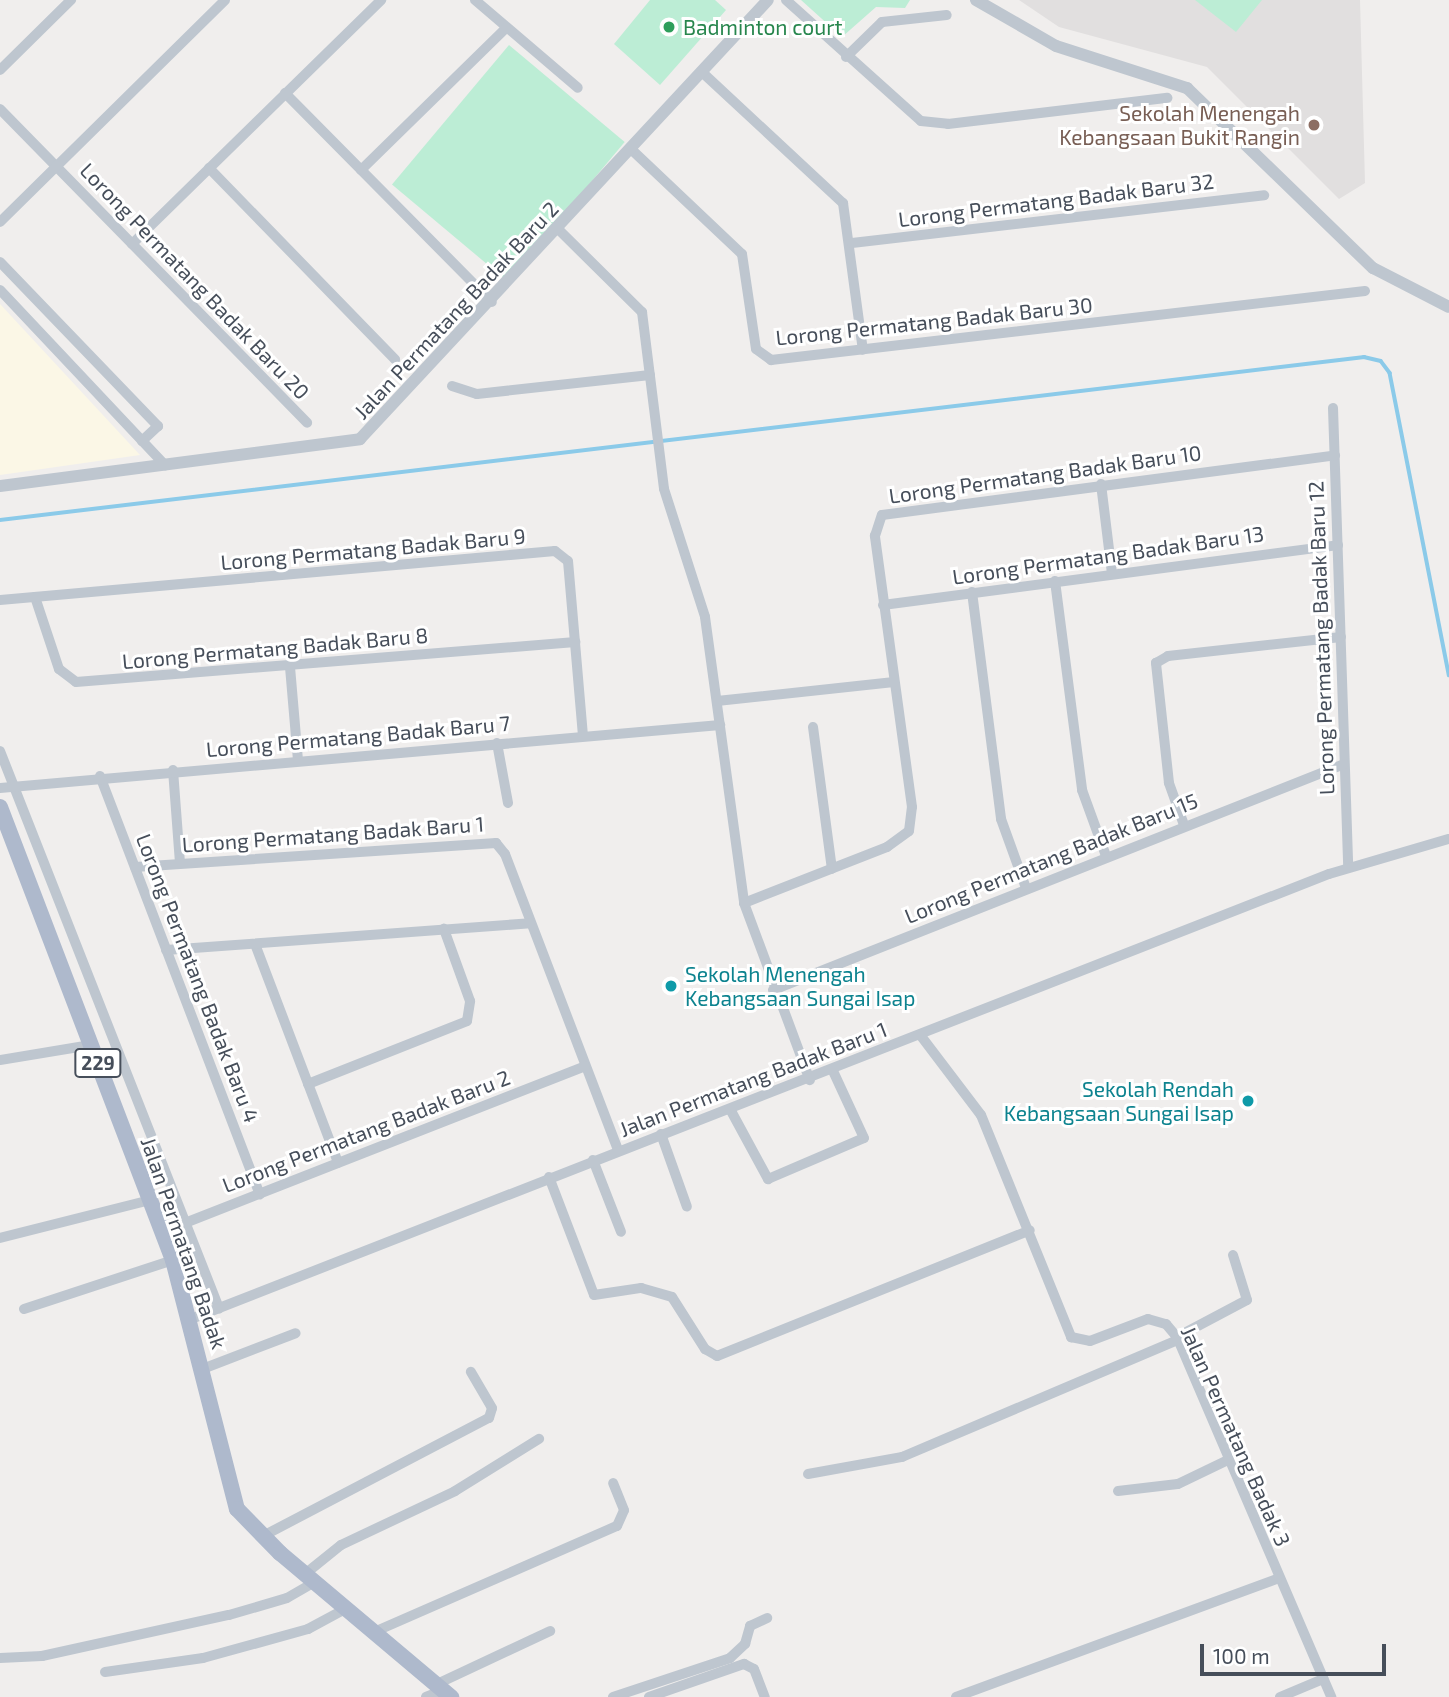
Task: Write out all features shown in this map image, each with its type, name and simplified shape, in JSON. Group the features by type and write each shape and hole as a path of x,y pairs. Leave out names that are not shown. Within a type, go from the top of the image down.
{"main road":[{"name":"Jalan Permatang Badak","path":"2,818 173,1260 205,1368 237,1509 261,1537 374,1632 439,1692"}],"street":[{"path":"0,70 71,0"},
{"path":"0,222 225,0"},
{"path":"132,244 381,0"},
{"path":"475,0 578,88"},
{"name":"Jalan Permatang Badak Baru 2","path":"0,486 360,439 704,74 768,0"},
{"path":"786,0 901,109 933,124 1167,98"},
{"path":"976,0 1056,46 1187,88 1364,261 1449,307"},
{"path":"846,57 882,22 947,15"},
{"path":"361,170 506,28"},
{"path":"704,74 836,195 848,212 863,350"},
{"path":"285,93 492,302"},
{"name":"Lorong Permatang Badak Baru 20","path":"0,109 307,423"},
{"name":"Lorong Permatang Badak Baru 30","path":"633,150 742,254 759,354 780,360 1365,291"},
{"path":"209,168 395,359"},
{"name":"Lorong Permatang Badak Baru 32","path":"852,243 1264,195"},
{"path":"559,230 637,303 650,375 658,452 705,617 744,903 773,990 810,1080"},
{"path":"0,262 158,426 142,442"},
{"path":"0,290 165,465"},
{"path":"452,386 477,394 650,375"},
{"name":"Lorong Permatang Badak Baru 12","path":"1333,408 1348,866"},
{"name":"Lorong Permatang Badak Baru 10","path":"744,903 896,843 911,824 875,536 882,515 1335,455"},
{"path":"1101,484 1112,573"},
{"name":"Lorong Permatang Badak Baru 13","path":"883,605 1338,545"},
{"name":"Lorong Permatang Badak Baru 9","path":"0,600 555,551 568,561 583,736"},
{"path":"1055,581 1082,790 1106,856"},
{"path":"972,592 1001,819 1026,888"},
{"name":"Lorong Permatang Badak Baru 8","path":"36,597 68,681 290,667 575,642"},
{"path":"1184,825 1169,783 1156,663 1168,656 1341,637"},
{"path":"290,667 298,760"},
{"path":"717,701 894,681"},
{"name":"Lorong Permatang Badak Baru 7","path":"0,788 100,776 720,725"},
{"path":"813,727 832,869"},
{"path":"497,743 508,803"},
{"path":"0,751 219,1308"},
{"name":"Lorong Permatang Badak Baru 15","path":"773,990 1184,825 1344,764"},
{"path":"173,770 180,863"},
{"name":"Lorong Permatang Badak Baru 4","path":"100,776 260,1194"},
{"name":"Jalan Permatang Badak Baru 1","path":"191,1319 618,1150 833,1071 1348,866 1449,839"},
{"name":"Lorong Permatang Badak Baru 1","path":"135,867 489,841 505,854 618,1150"},
{"path":"166,950 530,923"},
{"path":"307,1084 467,1021 470,1001 444,929"},
{"path":"255,944 338,1163"},
{"name":"Jalan Permatang Badak 3","path":"921,1036 981,1115 1072,1337 1090,1340 1149,1319 1166,1324 1177,1339 1226,1461 1331,1697"},
{"path":"0,1060 91,1045"},
{"name":"Lorong Permatang Badak Baru 2","path":"162,1232 585,1066"},
{"path":"730,1109 768,1179 864,1138 833,1071"},
{"path":"661,1134 687,1207"},
{"path":"593,1160 621,1232"},
{"path":"549,1177 594,1295 606,1298 642,1287 672,1297 705,1349 717,1356 1030,1230"},
{"path":"0,1238 150,1200"},
{"path":"808,1474 902,1457 1177,1339 1247,1300 1233,1255"},
{"path":"24,1309 173,1260"},
{"path":"205,1368 296,1333"},
{"path":"261,1537 489,1418 492,1408 471,1372"},
{"path":"0,1658 42,1656 229,1615 287,1598 341,1545 455,1490 539,1439"},
{"path":"1118,1491 1178,1484 1226,1461"},
{"path":"374,1632 617,1526 624,1510 613,1483"},
{"path":"956,1697 1277,1579"},
{"path":"105,1672 203,1658 307,1629 346,1608"},
{"path":"613,1697 730,1658 745,1644 750,1626 767,1618"},
{"path":"439,1692 550,1631"},
{"path":"649,1697 744,1664 754,1669 765,1697"},
{"path":"1280,1697 1323,1679"}],"shaded area":[{"name":"Sekolah Menengah Kebangsaan Bukit Rangin","path":"1019,0 1360,0 1365,183 1339,199 1207,67 1059,27"},
{"path":"0,304 140,455 0,475"}],"green space":[{"name":"Badminton court","path":"650,0 715,0 726,10 660,85 614,44"},
{"path":"801,0 910,0 905,8 876,7 842,37"},
{"path":"1195,0 1262,0 1236,32"},
{"path":"509,45 625,142 508,281 392,184"}],"waterway":[{"path":"0,520 1364,357 1381,361 1390,373 1449,675"}],"place":[{"name":"Badminton court","path":"669,27"},
{"name":"Sekolah Menengah Kebangsaan Bukit Rangin","path":"1314,125"},
{"name":"Sekolah Menengah Kebangsaan Sungai Isap","path":"671,986"},
{"name":"Sekolah Rendah Kebangsaan Sungai Isap","path":"1248,1101"}]}
